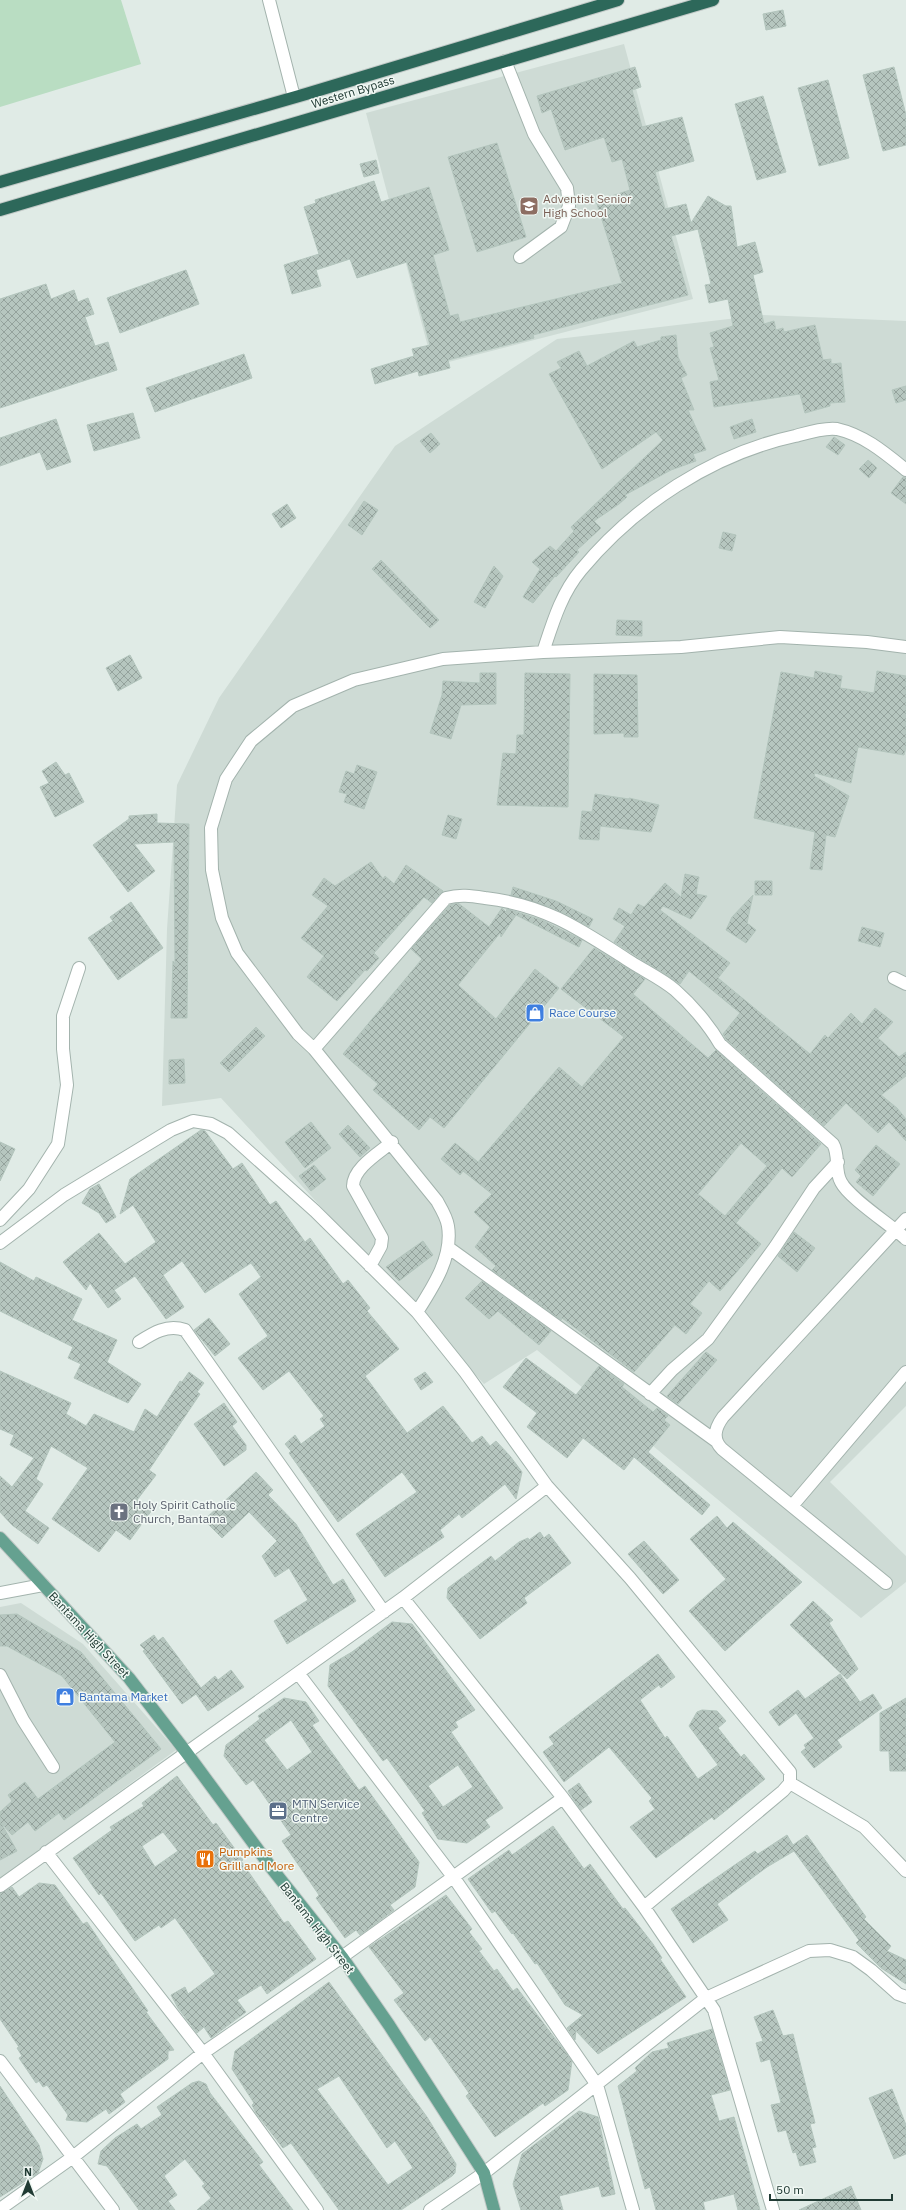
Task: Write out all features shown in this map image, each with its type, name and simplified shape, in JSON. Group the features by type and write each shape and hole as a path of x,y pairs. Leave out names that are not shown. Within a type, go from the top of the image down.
{"highway":[{"name":"Western Bypass","path":"0,182 294,97 618,0"},
{"name":"Western Bypass","path":"0,210 713,0"}],"main road":[{"name":"Bantama High Street","path":"0,1538 129,1678 273,1870 342,1957 389,2025 484,2173 494,2210"}],"street":[{"path":"270,0 294,97"},
{"path":"505,61 534,134 567,188 570,206 561,227 520,257"},
{"path":"543,652 561,599 581,570 620,530 650,503 690,477 771,441 835,429 853,434 874,444 906,470"},
{"path":"417,1312 434,1285 449,1248 448,1225 437,1201 392,1142 314,1049 298,1034 237,953 222,918 212,870 211,828 226,779 252,741 293,706 354,680 443,659 543,652 681,647 780,637 868,642 906,647"},
{"path":"314,1049 446,898 457,895 508,900 540,910 582,931 675,990 713,1032 720,1044 833,1144 837,1150 838,1175 846,1190 906,1239"},
{"path":"0,1220 29,1189 58,1144 67,1085 63,1049 63,1016 79,968"},
{"path":"894,978 906,984"},
{"path":"0,1243 64,1195 171,1130 193,1121 211,1124 228,1133 315,1211 417,1312 465,1372 547,1486 630,1578 790,1772 790,1783 783,1792 644,1907"},
{"path":"370,1266 381,1246 382,1238 352,1186 352,1179 357,1172 392,1142"},
{"path":"650,1394 672,1370 708,1340 775,1247 814,1188 838,1162"},
{"path":"716,1441 717,1428 723,1417 906,1219"},
{"path":"449,1248 716,1441 722,1449 886,1583"},
{"path":"139,1342 156,1332 175,1327 185,1330 384,1612"},
{"path":"792,1506 906,1372"},
{"path":"0,1886 404,1598 547,1486"},
{"path":"0,1593 43,1585"},
{"path":"404,1598 563,1798 644,1907 714,2010 773,2210"},
{"path":"298,1673 454,1878 597,2085 633,2210"},
{"path":"0,1675 23,1720 53,1767"},
{"path":"790,1783 864,1827 906,1871"},
{"path":"0,2209 73,2157 203,2053 454,1878 563,1798"},
{"path":"46,1852 203,2053 317,2210"},
{"path":"430,2210 484,2173 706,1998 809,1951 830,1950 853,1957 871,1970 898,1994 906,1997"},
{"path":"0,2060 113,2210"}],"shaded area":[{"name":"Adventist Senior High School","path":"624,44 693,299 433,366 366,113"},
{"name":"Race Course","path":"763,315 906,321 906,1406 830,1482 906,1556 906,1582 861,1618 537,1350 484,1384 221,1098 162,1106 167,929 177,785 219,698 395,446 557,339"},
{"name":"Bantama Market","path":"21,1603 83,1644 176,1750 0,1879 0,1607"}],"green space":[{"path":"0,0 121,0 141,64 0,107"}],"building":[{"path":"783,10 786,26 766,30 763,14"},
{"path":"635,67 641,87 632,90 642,127 682,117 694,161 655,172 665,209 686,204 691,223 708,196 726,206 731,206 737,247 755,242 763,272 753,275 764,324 774,321 776,330 783,328 784,332 815,325 823,360 831,359 831,364 841,363 845,402 830,403 830,406 805,413 800,394 714,407 710,382 719,380 710,348 714,347 710,333 733,326 728,299 709,303 705,285 711,284 698,229 671,236 688,295 533,335 534,338 448,360 450,368 419,376 418,371 375,384 371,369 414,356 412,349 430,345 407,262 357,278 350,259 316,270 321,286 292,294 284,265 319,254 304,207 316,203 315,200 374,181 381,202 429,187 449,250 433,255 450,316 458,314 460,322 622,283 596,201 630,190 622,159 612,162 604,137 565,150 551,109 542,113 537,96"},
{"path":"894,67 906,115 906,145 883,151 863,75"},
{"path":"828,80 849,158 819,166 798,88"},
{"path":"763,96 786,172 757,180 735,104"},
{"path":"497,143 526,237 477,252 448,157"},
{"path":"376,160 379,173 364,177 360,164"},
{"path":"186,270 199,304 120,333 107,298"},
{"path":"46,284 51,299 74,290 78,302 88,298 94,314 85,317 95,346 108,342 117,370 0,408 0,299"},
{"path":"676,335 678,357 687,375 681,378 694,410 688,410 706,450 693,454 696,461 671,470 625,495 627,497 619,504 594,521 601,528 577,550 579,552 556,577 555,576 533,603 523,597 540,569 532,562 550,546 556,551 574,531 571,527 663,440 656,432 602,469 549,374 561,368 557,362 579,351 587,366 634,341 637,347 661,340 661,337"},
{"path":"244,354 252,378 155,412 146,388"},
{"path":"906,386 906,400 896,403 892,390"},
{"path":"133,413 140,438 94,451 87,425"},
{"path":"56,419 71,462 47,470 40,452 0,466 0,438"},
{"path":"752,419 756,432 734,439 730,427"},
{"path":"431,433 440,444 430,453 420,441"},
{"path":"834,437 845,445 838,455 826,447"},
{"path":"868,460 877,468 869,478 859,469"},
{"path":"903,477 906,477 906,504 891,493"},
{"path":"364,501 378,510 362,535 348,525"},
{"path":"287,504 296,518 281,528 272,514"},
{"path":"723,532 736,535 732,551 719,548"},
{"path":"381,560 439,620 430,628 372,569"},
{"path":"494,566 503,576 485,608 474,602"},
{"path":"617,620 642,621 642,636 616,635"},
{"path":"130,655 142,678 118,691 106,668"},
{"path":"815,671 842,676 840,688 874,693 877,671 906,676 906,747 904,755 858,747 851,783 815,773 814,776 849,796 835,837 826,835 822,870 810,869 815,832 754,818 781,672 814,678"},
{"path":"480,673 496,673 496,704 461,705 451,739 430,733 442,695 443,681 480,683"},
{"path":"525,673 570,674 568,807 497,805 503,753 516,754 517,735 524,735"},
{"path":"594,674 637,675 638,737 624,737 624,733 594,734"},
{"path":"56,762 65,775 69,773 84,802 55,817 40,787 49,783 42,771"},
{"path":"357,765 377,772 364,809 344,802 347,794 339,792 346,771 354,774"},
{"path":"595,794 629,798 659,805 651,832 600,826 599,840 579,839 582,811 592,812"},
{"path":"157,814 157,823 189,824 187,1018 171,1018 173,961 175,964 174,842 134,844 155,871 128,892 93,845 129,819 129,816"},
{"path":"448,815 462,819 456,839 442,835"},
{"path":"371,862 383,879 385,876 394,884 406,865 443,891 432,903 424,897 374,953 379,958 367,971 365,970 337,1001 307,977 324,956 301,938 328,906 312,895 324,878 335,886"},
{"path":"685,874 699,877 696,894 707,896 691,919 663,906 660,910 730,963 718,978 810,1054 825,1035 828,1038 851,1013 862,1024 875,1008 893,1022 878,1038 899,1057 906,1052 906,1076 881,1095 897,1108 906,1119 906,1141 889,1122 878,1133 846,1103 824,1126 726,1039 723,1034 740,1013 689,971 680,984 614,942 625,926 613,919 619,908 631,915 638,904 644,907 665,883 681,897"},
{"path":"755,881 772,881 772,895 755,895"},
{"path":"513,887 556,901 593,919 589,927 548,906 511,895"},
{"path":"753,895 747,923 756,930 746,943 726,930 732,917"},
{"path":"131,902 163,948 118,980 88,938 113,921 110,917"},
{"path":"458,903 489,927 502,908 506,912 507,909 542,920 582,940 579,947 516,915 501,937 500,933 458,985 496,1019 535,969 559,988 444,1128 430,1117 419,1130 373,1090 378,1084 343,1054 422,959 411,949 450,905"},
{"path":"862,927 884,933 880,947 858,941"},
{"path":"594,948 645,979 633,994 708,1058 716,1050 821,1144 792,1177 782,1168 736,1223 761,1244 720,1291 709,1281 690,1304 702,1313 686,1334 675,1325 634,1372 562,1318 561,1320 492,1270 496,1266 475,1247 490,1227 474,1212 492,1194 463,1171 460,1175 441,1159 455,1143 478,1162 559,1067 582,1087 624,1037 561,989","holes":["741,1143 767,1166 725,1216 698,1194"]},
{"path":"256,1027 265,1036 229,1072 220,1063"},
{"path":"184,1059 185,1083 169,1084 169,1060"},
{"path":"311,1122 331,1148 305,1168 285,1142"},
{"path":"348,1125 370,1148 360,1157 339,1134"},
{"path":"201,1130 205,1131 233,1169 242,1163 270,1205 276,1201 305,1242 310,1238 343,1284 348,1280 370,1308 367,1311 399,1349 365,1376 407,1433 443,1406 472,1443 482,1436 490,1446 496,1441 510,1456 522,1472 516,1499 505,1484 462,1518 459,1514 440,1530 444,1537 385,1577 356,1534 417,1492 402,1472 338,1522 289,1453 291,1451 285,1444 295,1435 301,1444 325,1426 320,1419 324,1416 289,1371 263,1390 238,1358 268,1336 239,1294 261,1277 251,1263 205,1293 182,1261 163,1275 184,1307 166,1319 135,1276 114,1290 121,1299 108,1308 90,1283 86,1290 63,1262 99,1233 125,1264 156,1242 133,1205 120,1214 130,1179"},
{"path":"0,1142 15,1149 0,1181"},
{"path":"876,1145 900,1164 873,1196 856,1182 861,1176 855,1170"},
{"path":"314,1165 326,1179 311,1191 299,1176"},
{"path":"99,1184 116,1217 106,1223 99,1213 82,1203 90,1189"},
{"path":"794,1232 815,1248 797,1272 778,1256"},
{"path":"423,1241 433,1255 399,1281 386,1267"},
{"path":"0,1262 34,1281 36,1277 82,1299 72,1320 117,1340 107,1362 141,1384 128,1403 74,1378 81,1364 68,1358 73,1347 0,1311"},
{"path":"482,1281 551,1331 539,1345 498,1311 489,1319 465,1298"},
{"path":"209,1318 230,1344 215,1356 194,1330"},
{"path":"706,1352 717,1360 678,1404 667,1396"},
{"path":"526,1358 576,1395 599,1366 624,1384 622,1387 653,1412 657,1408 668,1416 664,1420 670,1425 648,1452 710,1505 702,1515 634,1457 624,1470 583,1438 567,1458 527,1427 537,1413 503,1387"},
{"path":"0,1371 71,1403 66,1414 86,1426 94,1414 134,1432 145,1409 157,1417 180,1381 182,1382 189,1372 204,1383 197,1392 200,1394 149,1470 156,1475 137,1500 152,1510 130,1540 116,1530 99,1552 52,1519 88,1468 51,1446 36,1479 43,1484 25,1511 49,1528 38,1544 12,1525 0,1512 0,1476 12,1487 34,1458 10,1445 14,1435 0,1429"},
{"path":"425,1372 433,1382 421,1390 414,1379"},
{"path":"224,1403 237,1422 232,1426 246,1445 246,1450 224,1466 194,1424"},
{"path":"256,1472 273,1490 268,1495 296,1524 333,1585 343,1579 356,1601 287,1644 274,1621 308,1600 289,1568 275,1577 262,1556 277,1541 249,1512 222,1538 204,1520"},
{"path":"717,1516 727,1528 733,1522 802,1582 725,1651 689,1611 726,1579 690,1539"},
{"path":"540,1532 544,1538 549,1534 571,1563 524,1598 527,1603 480,1639 447,1598 448,1588 491,1556 495,1561 519,1542 528,1538 529,1540"},
{"path":"644,1541 679,1580 663,1594 628,1554"},
{"path":"813,1601 833,1620 829,1623 858,1669 847,1679 790,1625"},
{"path":"17,1614 81,1652 161,1749 64,1820 59,1813 35,1831 28,1822 12,1835 1,1823 17,1851 0,1860 0,1812 12,1801 8,1795 25,1782 38,1799 115,1742 62,1676 7,1646 0,1646 0,1615"},
{"path":"392,1622 412,1624 475,1710 455,1722 458,1727 451,1732 503,1808 485,1820 490,1827 467,1843 438,1839 422,1813 425,1811 387,1758 383,1761 328,1686 330,1665 352,1652","holes":["458,1765 473,1787 443,1807 428,1786"]},
{"path":"154,1635 158,1641 163,1637 201,1688 215,1676 218,1680 231,1670 244,1687 208,1711 196,1694 182,1704 140,1645"},
{"path":"658,1654 675,1677 661,1688 659,1685 640,1700 665,1738 667,1736 698,1779 718,1765 689,1726 697,1712 702,1710 717,1711 726,1721 718,1728 741,1757 744,1754 765,1779 714,1820 712,1817 656,1858 630,1827 655,1809 649,1801 652,1798 609,1747 564,1782 543,1752 554,1744 549,1737"},
{"path":"840,1674 860,1702 873,1694 882,1708 837,1740 842,1747 814,1768 801,1752 806,1748 804,1745 814,1738 796,1713 779,1726 769,1712 798,1690 805,1699"},
{"path":"284,1698 306,1702 319,1721 312,1725 359,1790 365,1786 419,1862 415,1887 390,1905 394,1910 360,1935 356,1930 345,1938 316,1898 319,1895 282,1841 291,1835 253,1780 246,1785 224,1756 226,1745 260,1719 258,1716","holes":["291,1720 312,1752 287,1770 264,1740"]},
{"path":"906,1698 906,1771 890,1771 889,1751 880,1751 880,1713"},
{"path":"177,1776 213,1825 216,1823 243,1860 241,1861 284,1923 288,1921 316,1959 267,1994 261,1985 237,2000 246,2012 211,2038 204,2027 197,2033 178,2008 171,1995 185,1987 188,1994 215,1974 175,1918 161,1928 159,1925 135,1941 101,1893 99,1895 73,1858 112,1830 110,1827 144,1806 142,1803","holes":["163,1832 178,1851 155,1867 142,1846"]},
{"path":"579,1783 592,1802 581,1810 568,1791"},
{"path":"553,1826 584,1869 590,1864 623,1909 625,1908 653,1944 662,1958 660,1959 686,1997 598,2054 576,2031 575,2040 567,2028 583,2015 565,2005 537,1963 535,1964 495,1911 492,1913 468,1879 509,1850 512,1855"},
{"path":"787,1835 793,1845 807,1835 866,1917 864,1919 891,1946 887,1951 906,1960 906,1984 881,1968 856,1943 859,1940 794,1851 767,1867 717,1904 728,1920 693,1943 671,1909 755,1851 758,1854"},
{"path":"39,1883 55,1885 83,1924 87,1922 148,2011 146,2012 174,2050 168,2051 168,2059 120,2094 125,2102 109,2114 106,2109 87,2122 66,2120 68,2115 47,2085 43,2087 39,2081 36,2083 19,2058 22,2056 17,2048 19,2047 0,2019 0,1893 12,1887 19,1897"},
{"path":"446,1895 472,1929 469,1932 482,1949 479,1951 494,1971 497,1969 513,1991 517,1988 572,2061 568,2090 545,2106 543,2103 495,2137 466,2096 469,2093 430,2037 425,2041 394,2000 404,1993 369,1947"},
{"path":"329,1982 427,2117 456,2164 455,2173 401,2210 339,2210 291,2143 283,2148 256,2113 252,2105 254,2103 232,2069 235,2051","holes":["339,2076 387,2148 395,2141 413,2168 388,2185 317,2089"]},
{"path":"773,2010 783,2036 793,2034 815,2123 810,2124 816,2147 812,2148 816,2162 800,2166 796,2152 793,2153 786,2130 778,2132 771,2105 781,2103 770,2059 761,2062 756,2043 763,2041 754,2017"},
{"path":"712,2029 730,2090 711,2095 719,2121 734,2117 760,2210 738,2210 734,2194 703,2202 705,2210 656,2210 650,2187 645,2189 618,2086 637,2071 635,2068 652,2052 669,2048 667,2043"},
{"path":"199,2081 206,2084 210,2093 263,2162 259,2165 293,2210 197,2210 211,2198 202,2186 205,2184 185,2159 164,2176 177,2195 168,2201 175,2210 139,2210 107,2166 98,2164 101,2151 115,2138 137,2124 141,2129 162,2115 157,2107 192,2083"},
{"path":"0,2086 39,2145 43,2159 38,2173 0,2197"},
{"path":"892,2089 906,2125 906,2154 894,2159 869,2098"},
{"path":"579,2111 598,2117 615,2194 602,2197 599,2186 559,2196 563,2210 521,2210 513,2184 522,2154"},
{"path":"851,2186 861,2210 799,2210"}],"place":[{"name":"Adventist Senior High School","path":"529,206"},
{"name":"Race Course","path":"535,1013"},
{"name":"Holy Spirit Catholic Church, Bantama","path":"119,1512"},
{"name":"Bantama Market","path":"65,1697"},
{"name":"MTN Service Centre","path":"278,1811"},
{"name":"Pumpkins Grill and More","path":"205,1859"}]}
